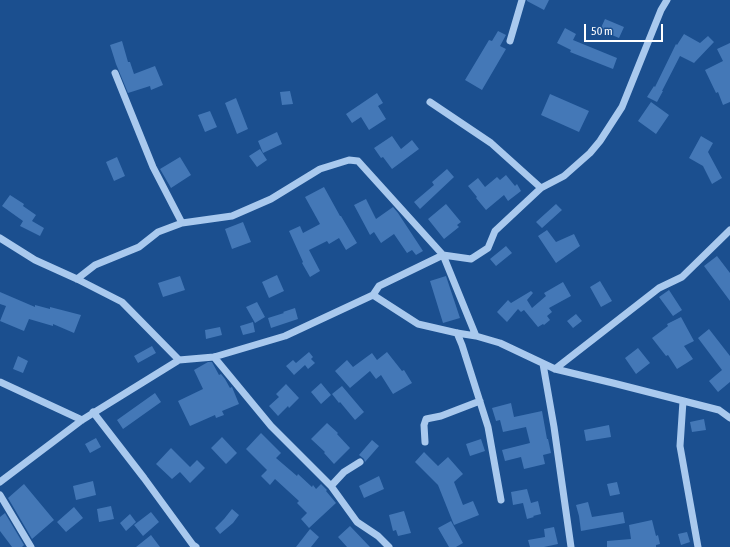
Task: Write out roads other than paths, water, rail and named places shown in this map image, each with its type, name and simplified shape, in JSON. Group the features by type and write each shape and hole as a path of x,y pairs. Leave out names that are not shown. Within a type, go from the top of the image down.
{"street":[{"path":"510,41 522,0"},
{"path":"0,482 93,412 179,360 214,357 285,336 373,295 379,286 444,255 471,259 488,248 495,231 541,188 564,176 590,153 600,141 622,107 661,10 667,0"},
{"path":"114,73 153,167 182,223"},
{"path":"430,102 492,142 541,188"},
{"path":"77,279 95,265 139,247 158,232 182,223 232,216 271,199 320,169 349,160 358,161 444,255 476,336"},
{"path":"555,369 659,288 682,277 730,230"},
{"path":"0,238 35,260 122,302 179,360"},
{"path":"373,295 418,324 476,336 500,343 555,369 719,410 730,418"},
{"path":"457,333 488,427 501,500"},
{"path":"214,357 271,426 331,486 357,522 378,536 389,547"},
{"path":"543,364 554,426 571,547"},
{"path":"0,382 82,420"},
{"path":"425,442 424,425 426,419 441,416 480,401"},
{"path":"683,401 680,446 698,547"},
{"path":"93,412 144,478 192,545 196,547"},
{"path":"331,486 344,472 360,462"},
{"path":"0,494 31,547"}]}
